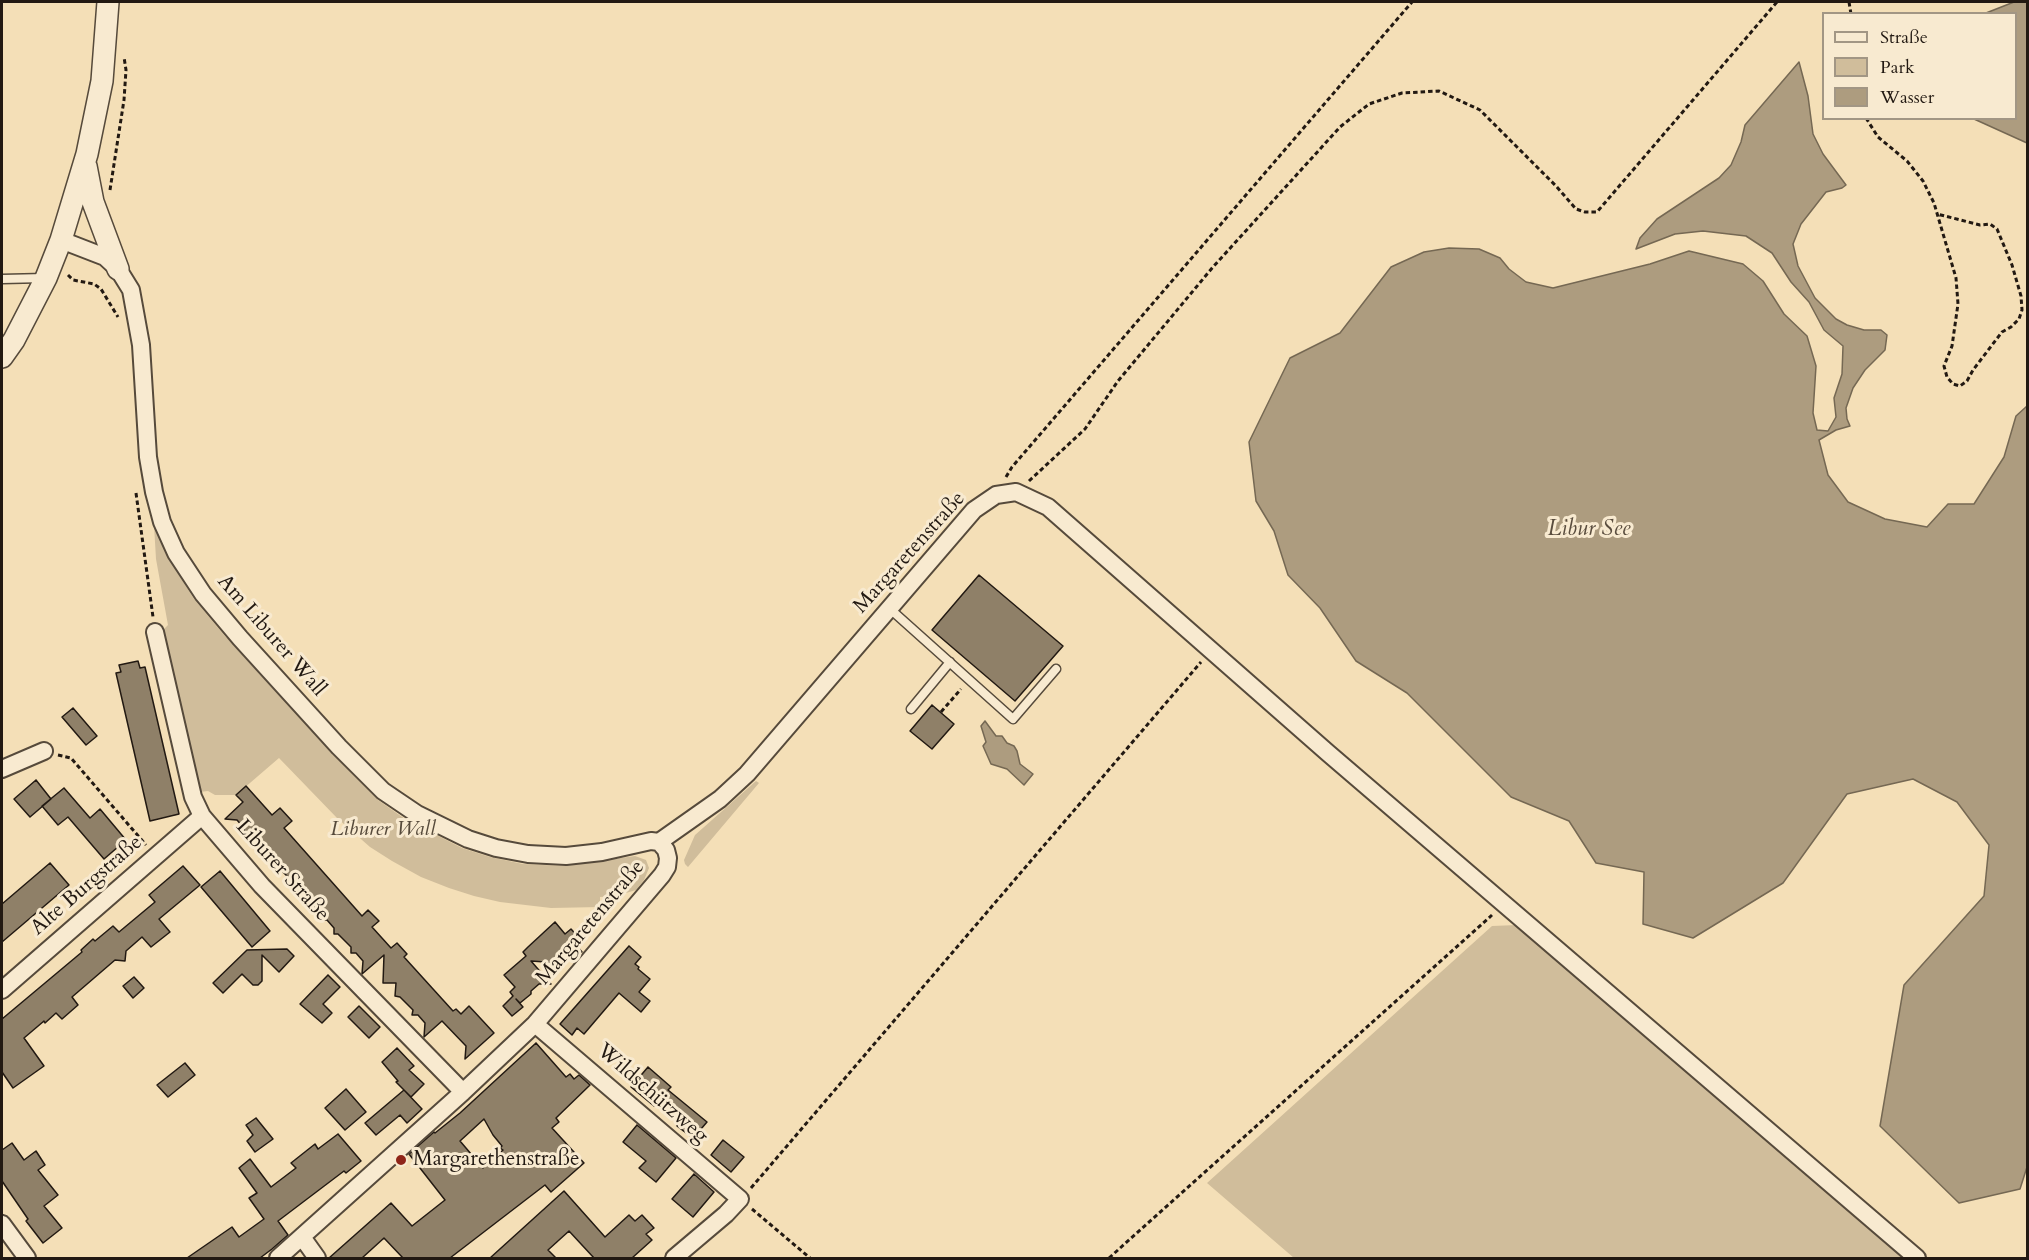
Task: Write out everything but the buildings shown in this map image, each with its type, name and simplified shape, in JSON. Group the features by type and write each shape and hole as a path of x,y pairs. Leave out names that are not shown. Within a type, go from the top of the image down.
{"street":[{"path":"2,357 14,340 46,278 71,244 102,81 108,2"},
{"path":"85,162 93,202 118,269"},
{"name":"Am Liburer Wall","path":"71,244 105,257 118,269 131,290 141,345 148,457 157,507 176,553 203,594 339,747 383,791 417,814 468,839 496,848 528,854 566,856 602,852 642,842 659,843"},
{"path":"996,495 1016,492 1048,507 1211,651 1917,1258"},
{"name":"Margaretenstraße","path":"278,1258 463,1092 535,1024 662,875 667,867 668,858 666,850 659,843 720,799 747,774 974,510 996,495"},
{"name":"Liburer Straße","path":"155,632 193,797 202,816 262,886 463,1092"},
{"path":"2,769 44,751"},
{"name":"Alte Burgstraße","path":"2,990 202,816"},
{"name":"Wildschützweg","path":"535,1024 740,1199"},
{"path":"674,1258 726,1214 740,1199"},
{"path":"2,1224 27,1258"},
{"path":"302,1236 317,1258"}],"lane":[{"path":"2,279 46,278"},
{"path":"889,608 1013,719 1056,669"},
{"path":"911,709 950,662"}],"path":[{"path":"996,495 1012,467 1412,2"},
{"path":"1016,492 1085,429 1118,381 1213,267 1340,127 1369,104 1402,93 1439,91 1480,110 1576,208 1585,212 1597,212 1777,2"},
{"path":"110,192 124,100 126,70 123,54"},
{"path":"1867,120 1878,138 1907,161 1923,181 1937,214 1956,278 1958,304 1952,346 1944,366 1947,377 1953,384 1960,386 1967,381 2002,332 2012,327 2019,319 2022,310 2021,296 2012,265 1997,229 1990,224 1980,225 1937,214"},
{"path":"71,244 67,276 73,280 94,284 101,289 118,317"},
{"path":"136,490 155,632"},
{"path":"810,1258 740,1199 1211,651"},
{"path":"941,712 969,679"},
{"path":"44,751 71,758 155,856"},
{"path":"1109,1258 1505,904"}],"green space":[{"name":"Liburer Wall","path":"154,525 177,572 194,599 224,635 378,800 405,819 462,848 490,857 523,864 564,866 635,856 646,860 649,868 644,880 636,890 616,896 600,897 600,907 551,908 500,902 474,896 421,877 370,847 337,818 279,758 236,795 200,792 162,631 168,625 156,559"},
{"path":"756,781 759,783 688,867 684,860 695,835"},
{"path":"1517,925 1903,1258 1294,1258 1207,1183 1492,926"}],"water":[{"path":"2014,2 2027,2 2027,143 1976,120 2017,120 2017,12 1989,12"},
{"name":"Libur See","path":"1799,62 1808,96 1813,134 1823,154 1846,185 1826,192 1801,224 1793,244 1798,266 1815,298 1836,319 1864,330 1881,330 1887,335 1885,350 1865,370 1853,388 1846,408 1850,426 1836,430 1819,440 1828,475 1848,502 1885,519 1927,527 1948,504 1974,504 2004,457 2016,416 2027,406 2027,1167 2020,1189 1959,1203 1880,1126 1904,985 1984,896 1989,845 1957,802 1913,779 1847,794 1783,883 1693,938 1643,924 1644,872 1596,863 1569,821 1511,797 1407,693 1356,661 1320,608 1288,575 1274,531 1256,501 1249,442 1290,358 1340,333 1391,267 1424,252 1449,248 1479,249 1500,258 1509,269 1526,282 1553,288 1650,264 1689,251 1743,264 1763,281 1784,314 1807,336 1816,366 1813,413 1817,430 1828,431 1836,417 1834,398 1842,374 1843,346 1824,330 1809,302 1791,282 1772,253 1746,236 1703,231 1675,234 1636,249 1640,238 1657,219 1719,178 1731,165 1741,142 1745,125"},
{"path":"985,721 996,736 1002,736 1007,743 1014,746 1020,764 1033,774 1024,785 1007,769 991,764 983,746 986,742 981,726"}],"place":[{"name":"Margarethenstraße","path":"401,1160"}]}
